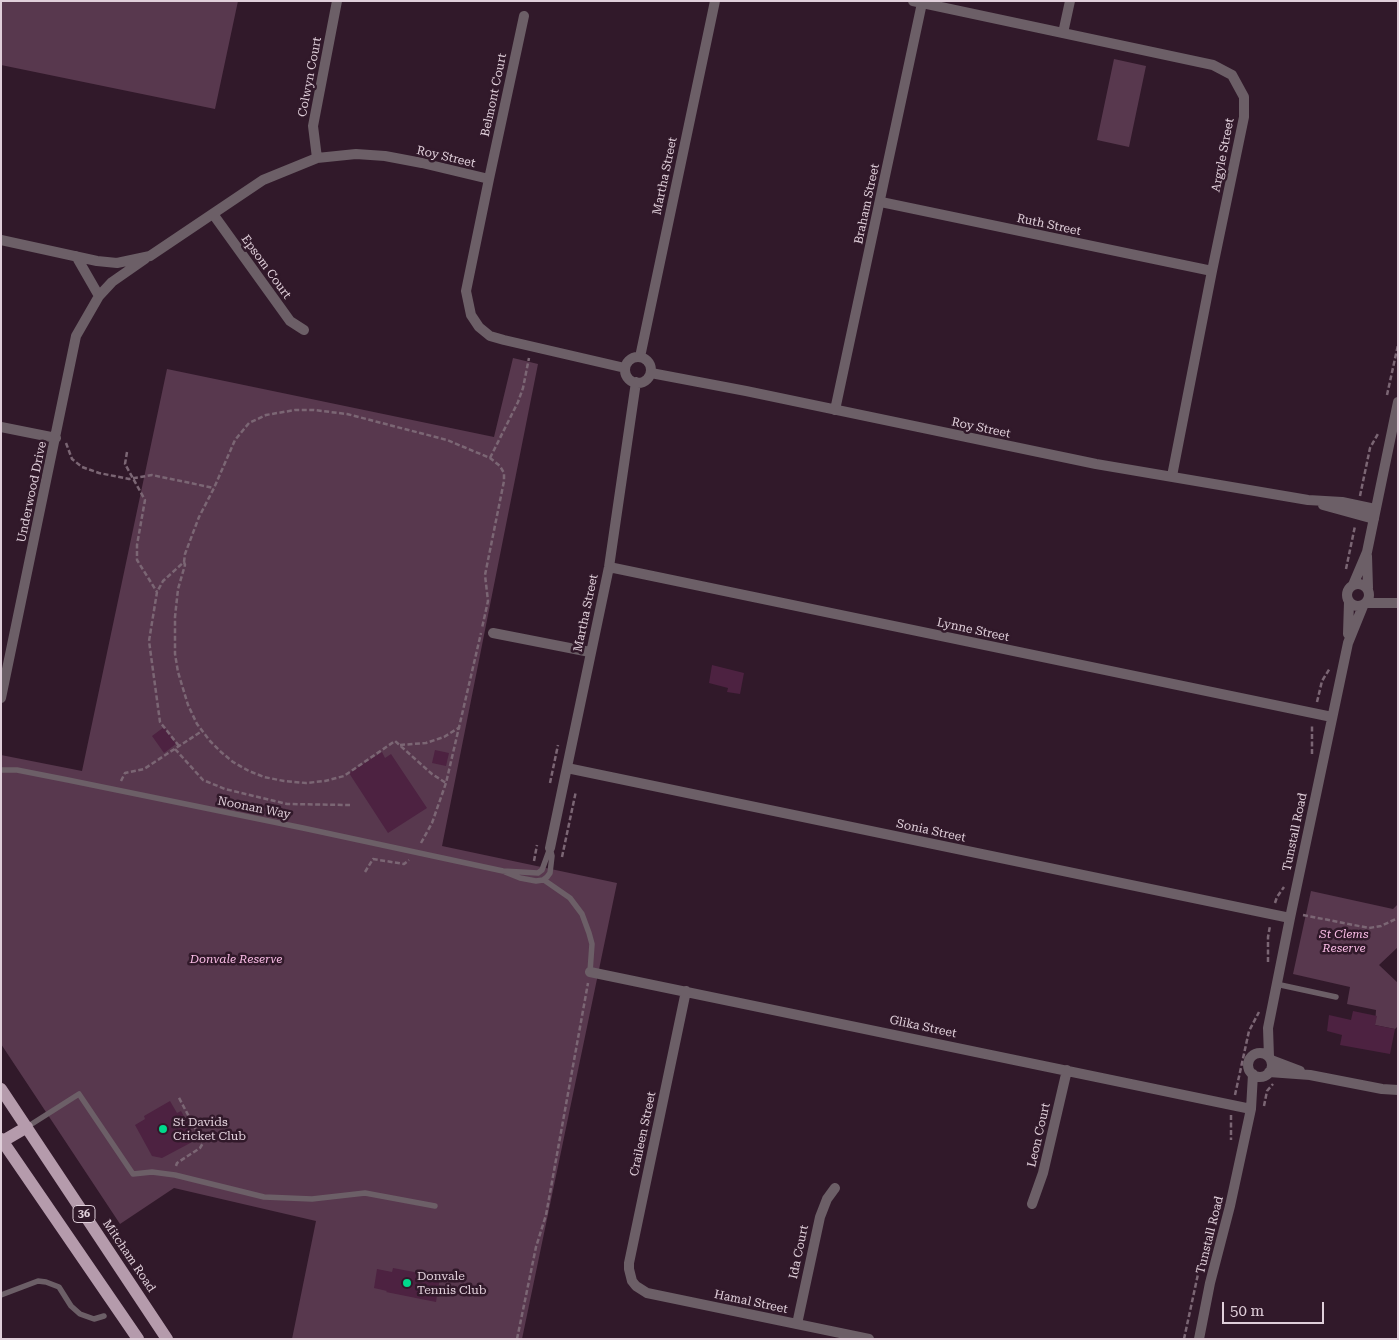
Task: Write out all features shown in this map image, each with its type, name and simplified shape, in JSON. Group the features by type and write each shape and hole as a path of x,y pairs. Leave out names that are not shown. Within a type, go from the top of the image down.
{"main road":[{"name":"Mitcham Road","path":"1,1089 167,1339"},
{"path":"2,1140 27,1128"},
{"name":"36","path":"2,1140 138,1339"}],"street":[{"name":"Colwyn Court","path":"317,158 313,126 338,1"},
{"name":"Martha Street","path":"640,357 715,1"},
{"path":"1064,32 1070,1"},
{"name":"Argyle Street","path":"918,2 1213,65 1232,75 1244,97 1244,117 1172,476"},
{"name":"Braham Street","path":"835,410 881,202 918,2"},
{"name":"Belmont Court","path":"489,180 524,16"},
{"name":"Roy Street","path":"99,296 112,282 264,180 317,158 356,154 385,156 489,180 466,291 471,316 479,327 490,336 625,368"},
{"name":"Ruth Street","path":"881,202 1212,271"},
{"name":"Epsom Court","path":"213,214 290,321 304,330"},
{"name":"Roy Street","path":"1,240 97,261 117,263 150,256"},
{"path":"76,256 99,296"},
{"name":"Underwood Drive","path":"1,698 61,439 76,336 99,296"},
{"path":"640,357 650,363 651,373 645,381 636,382 628,377 625,368 630,359 640,357"},
{"name":"Roy Street","path":"651,373 1096,464 1308,500 1342,502 1358,510 1374,514"},
{"name":"Martha Street","path":"550,848 609,567 636,382"},
{"path":"1364,605 1370,595 1368,590 1367,552 1398,402"},
{"path":"1,427 61,439"},
{"path":"1367,552 1353,585 1348,591 1347,595 1350,602 1355,606 1397,603"},
{"name":"Lynne Street","path":"609,567 1332,716"},
{"path":"1353,585 1360,584 1368,590 1397,603"},
{"name":"Tunstall Road","path":"1270,1058 1268,1028 1348,643 1350,602"},
{"name":"Tunstall Road","path":"1348,643 1364,605"},
{"path":"493,633 590,652"},
{"name":"Sonia Street","path":"567,768 1290,918"},
{"name":"Glika Street","path":"590,972 1251,1109"},
{"name":"Craileen Street","path":"632,1281 629,1263 686,991"},
{"name":"Tunstall Road","path":"1256,1054 1268,1028"},
{"path":"1310,1075 1270,1058 1263,1053 1256,1054 1249,1063 1249,1069 1258,1076 1267,1074 1310,1075 1382,1089 1398,1090"},
{"path":"1267,1074 1272,1065 1270,1058"},
{"name":"Leon Court","path":"1032,1204 1044,1173 1068,1070"},
{"name":"Tunstall Road","path":"1199,1339 1251,1109 1253,1074"},
{"name":"Tunstall Road","path":"1251,1109 1267,1074"},
{"path":"1382,1089 1398,1095"},
{"name":"Ida Court","path":"797,1324 820,1217 827,1198 835,1188"},
{"name":"Hamal Street","path":"632,1281 647,1293 869,1339"}],"lane":[{"name":"Noonan Way","path":"1,770 17,770 59,778 416,853 503,872 528,880 538,882 544,880"},
{"name":"Martha Street","path":"542,870 550,848"},
{"name":"Martha Street","path":"544,880 550,872 552,856 550,848"},
{"name":"Noonan Way","path":"503,872 535,874 542,870"},
{"path":"544,880 570,898 582,914 592,944 590,972"},
{"path":"1276,984 1336,997"},
{"path":"27,1128 79,1094 133,1174 152,1172 175,1175 264,1197 312,1199 365,1193 435,1206"},
{"path":"1,1295 38,1281 46,1282 59,1287 71,1306 80,1314 94,1319 104,1316"}],"path":[{"path":"490,458 518,402 523,388 531,346"},
{"path":"1386,399 1398,346"},
{"path":"373,859 404,864 416,853 432,823 446,783 488,601 485,575 504,474 500,466 490,458 447,440 347,414 295,410 266,414 249,422 235,440 199,517 185,554 185,565 178,589 175,617 175,654 178,672 188,705 202,731 233,762 264,777 306,783 344,776 395,741 432,774 446,783"},
{"path":"1345,574 1370,448 1382,426"},
{"path":"61,439 72,459 82,467 99,473 133,478 152,475 214,488"},
{"path":"127,452 125,464 145,500 137,545 137,560 157,592"},
{"path":"179,746 160,722 149,641 157,592 163,581 184,562"},
{"path":"1312,760 1311,731 1314,713 1322,681 1332,663"},
{"path":"399,745 426,743 444,737 460,727"},
{"path":"120,783 122,775 125,773 144,769 202,731"},
{"path":"548,792 558,745"},
{"path":"175,749 203,780 225,789 287,804 350,805"},
{"path":"533,866 539,838"},
{"path":"365,872 373,859 373,850"},
{"path":"1268,966 1268,937 1276,896 1286,885"},
{"path":"1304,915 1369,928 1382,926 1398,918"},
{"path":"517,1339 536,1247 546,1215 590,972"},
{"path":"1231,1144 1231,1113 1249,1031 1260,1009"},
{"path":"175,1175 177,1163 200,1148 203,1143 178,1096"},
{"path":"1184,1339 1203,1251 1210,1232"}],"green space":[{"path":"1,1 238,1 215,109 1,65"},
{"path":"1114,59 1146,66 1129,147 1097,140"},
{"name":"Donvale Reserve","path":"513,358 538,364 442,846 617,883 522,1339 292,1339 316,1221 174,1188 120,1224 1,1044 1,755 82,771 167,369 494,437"},
{"name":"St Clems Reserve","path":"1311,891 1393,909 1398,904 1398,947 1379,965 1398,983 1398,1026 1395,1029 1375,1025 1376,1010 1347,1004 1350,987 1293,974"}],"building":[{"path":"712,665 744,673 740,694 727,692 728,688 709,683"},
{"path":"164,727 176,744 164,753 152,736"},
{"path":"435,750 449,753 446,766 432,763"},
{"path":"382,752 385,758 391,754 427,808 388,833 349,773"},
{"path":"1353,1011 1377,1016 1375,1025 1395,1029 1390,1054 1340,1045 1342,1035 1327,1031 1329,1015 1351,1020"},
{"name":"St Davids Cricket Club","path":"170,1101 177,1113 181,1111 191,1129 188,1130 194,1141 162,1158 152,1156 135,1125 145,1119 144,1116"},
{"name":"Donvale Tennis Club","path":"393,1268 440,1277 436,1302 374,1288 377,1269 392,1272"}],"place":[{"name":"St Davids Cricket Club","path":"163,1129"},
{"name":"Donvale Tennis Club","path":"407,1283"}]}
